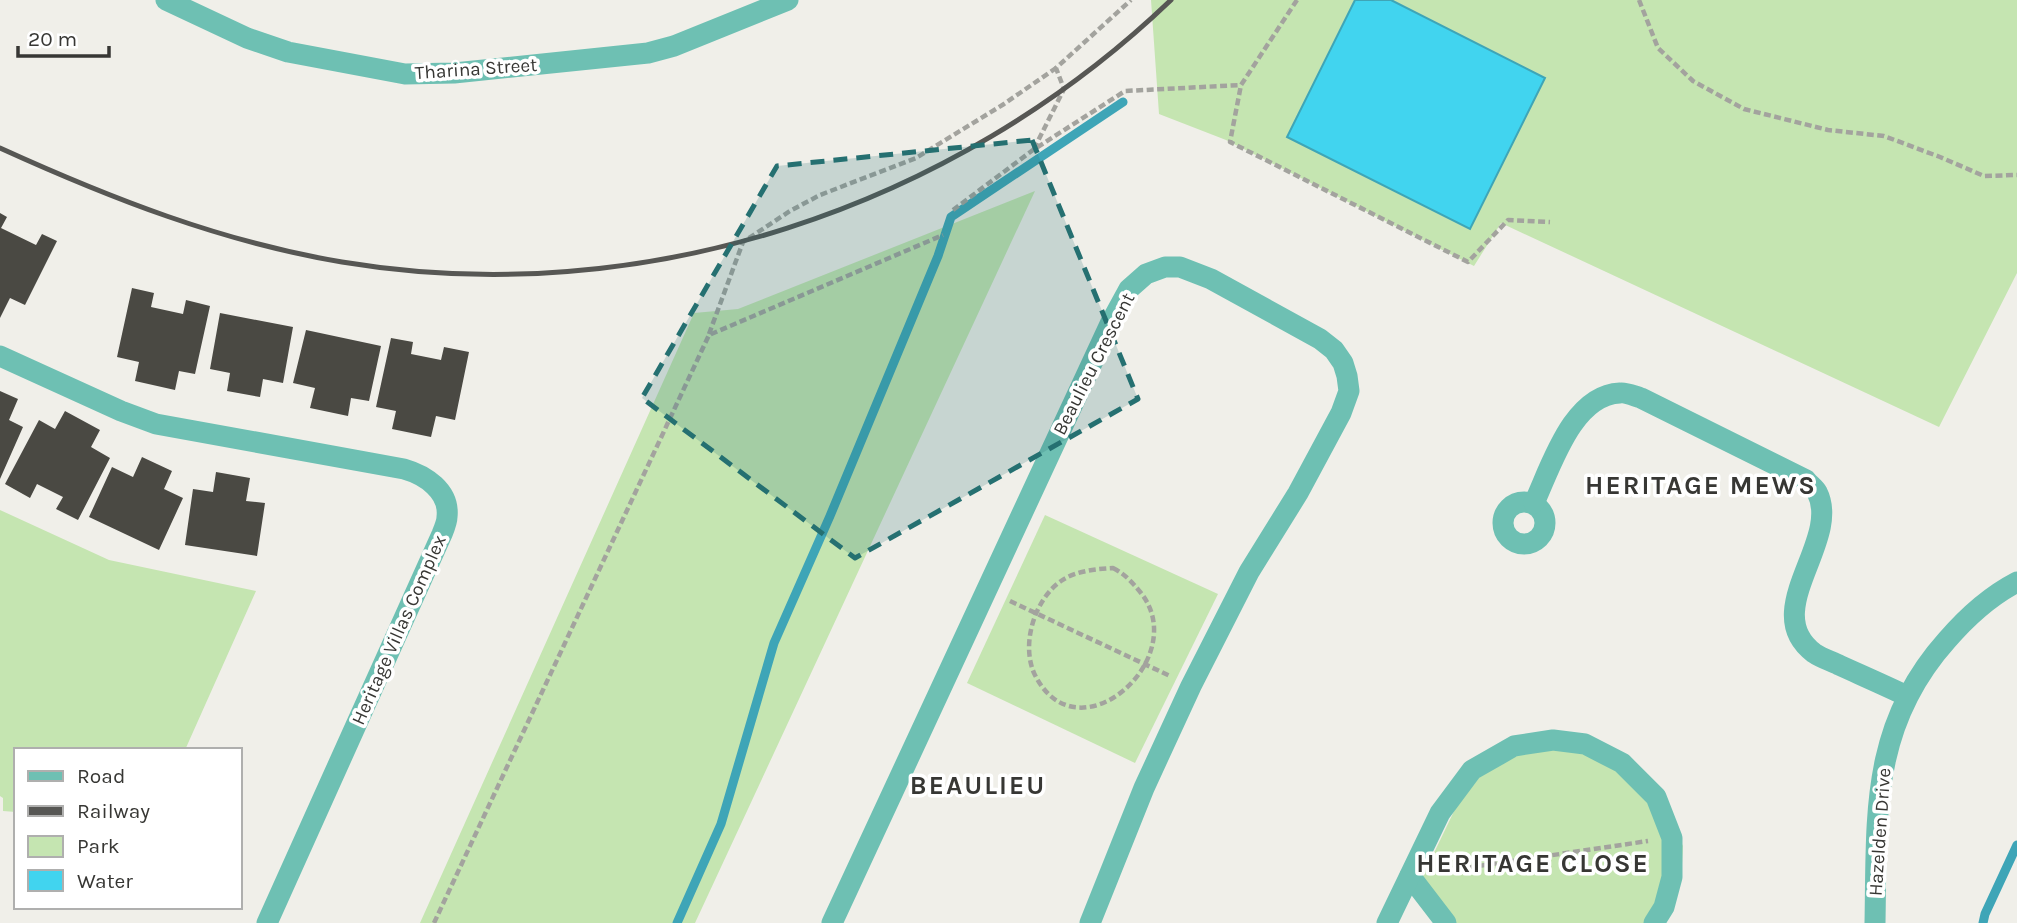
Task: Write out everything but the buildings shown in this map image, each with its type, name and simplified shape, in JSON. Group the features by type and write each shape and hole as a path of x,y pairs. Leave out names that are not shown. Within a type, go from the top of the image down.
{"street":[{"name":"Tharina Street","path":"166,0 247,38 288,52 376,70 430,75 648,53 674,46 788,0"},
{"name":"Beaulieu Crescent","path":"832,923 1079,389 1129,289 1146,274 1165,267 1180,267 1211,279 1320,339 1343,363 1349,391 1341,413 1298,493 1250,572 1191,687 1144,788 1090,923"},
{"name":"Heritage Villas Complex","path":"0,356 156,424 404,469 421,474 431,481 440,493 447,516 442,534 267,923"},
{"path":"1534,503 1570,428 1582,410 1599,397 1622,392 1641,398 1806,480 1817,492 1822,510 1819,531 1795,604 1794,622 1800,636 1814,653 1907,696"},
{"name":"Hazelden Drive","path":"1875,923 1877,802 1892,728 1907,696 1928,663 1966,619 2017,582"},
{"path":"1387,923 1440,813 1472,770 1514,746 1553,740 1585,744 1622,763 1656,797 1672,838 1672,877 1664,907 1654,923"},
{"path":"1410,876 1446,923"}],"path":[{"path":"433,923 709,335 743,242 820,195 916,158 1004,104 1056,68 1132,0"},
{"path":"1297,0 1241,85 1230,142 1468,262 1508,220 1550,222"},
{"path":"1639,0 1658,48 1693,81 1744,109 1828,130 1884,136 1940,156 1984,176 2017,175"},
{"path":"1033,150 1064,89 1056,68"},
{"path":"953,209 1033,150 1125,91 1241,85"},
{"path":"709,335 943,235"},
{"path":"1113,568 1123,573 1136,586 1154,614 1155,631 1145,664 1126,690 1101,705 1068,707 1057,702 1041,685 1030,661 1030,637 1036,613 1061,580 1077,573 1113,568"},
{"path":"987,590 1191,687"},
{"path":"1410,876 1672,838"}],"highlighted area":[{"path":"1032,140 1138,399 855,558 642,398 777,166"}],"green space":[{"path":"1151,0 2017,0 2017,273 1939,427 1501,223 1474,266 1226,140 1159,114"},
{"path":"1035,191 695,923 420,923 694,313 738,309"},
{"path":"0,510 109,560 256,591 186,748 14,748 14,812 3,811 3,798 0,796"},
{"path":"1045,515 1218,594 1135,763 967,683"},
{"path":"1580,747 1631,772 1662,806 1683,846 1681,882 1662,923 1451,923 1420,882 1469,780 1516,750"}],"water":[{"path":"1355,0 1391,0 1545,78 1470,229 1287,137"}],"waterway":[{"path":"677,923 721,824 774,643 830,516 938,256 951,217 1123,102"},
{"path":"1983,923 2017,845"}],"railway":[{"path":"0,148 167,216 253,243 297,253 342,262 455,274 567,272 679,256 787,228 892,188 992,136 1085,73 1171,0"}],"district":[{"name":"HERITAGE MEWS","path":"1701,485"},
{"name":"BEAULIEU","path":"978,785"},
{"name":"HERITAGE CLOSE","path":"1533,863"}]}
